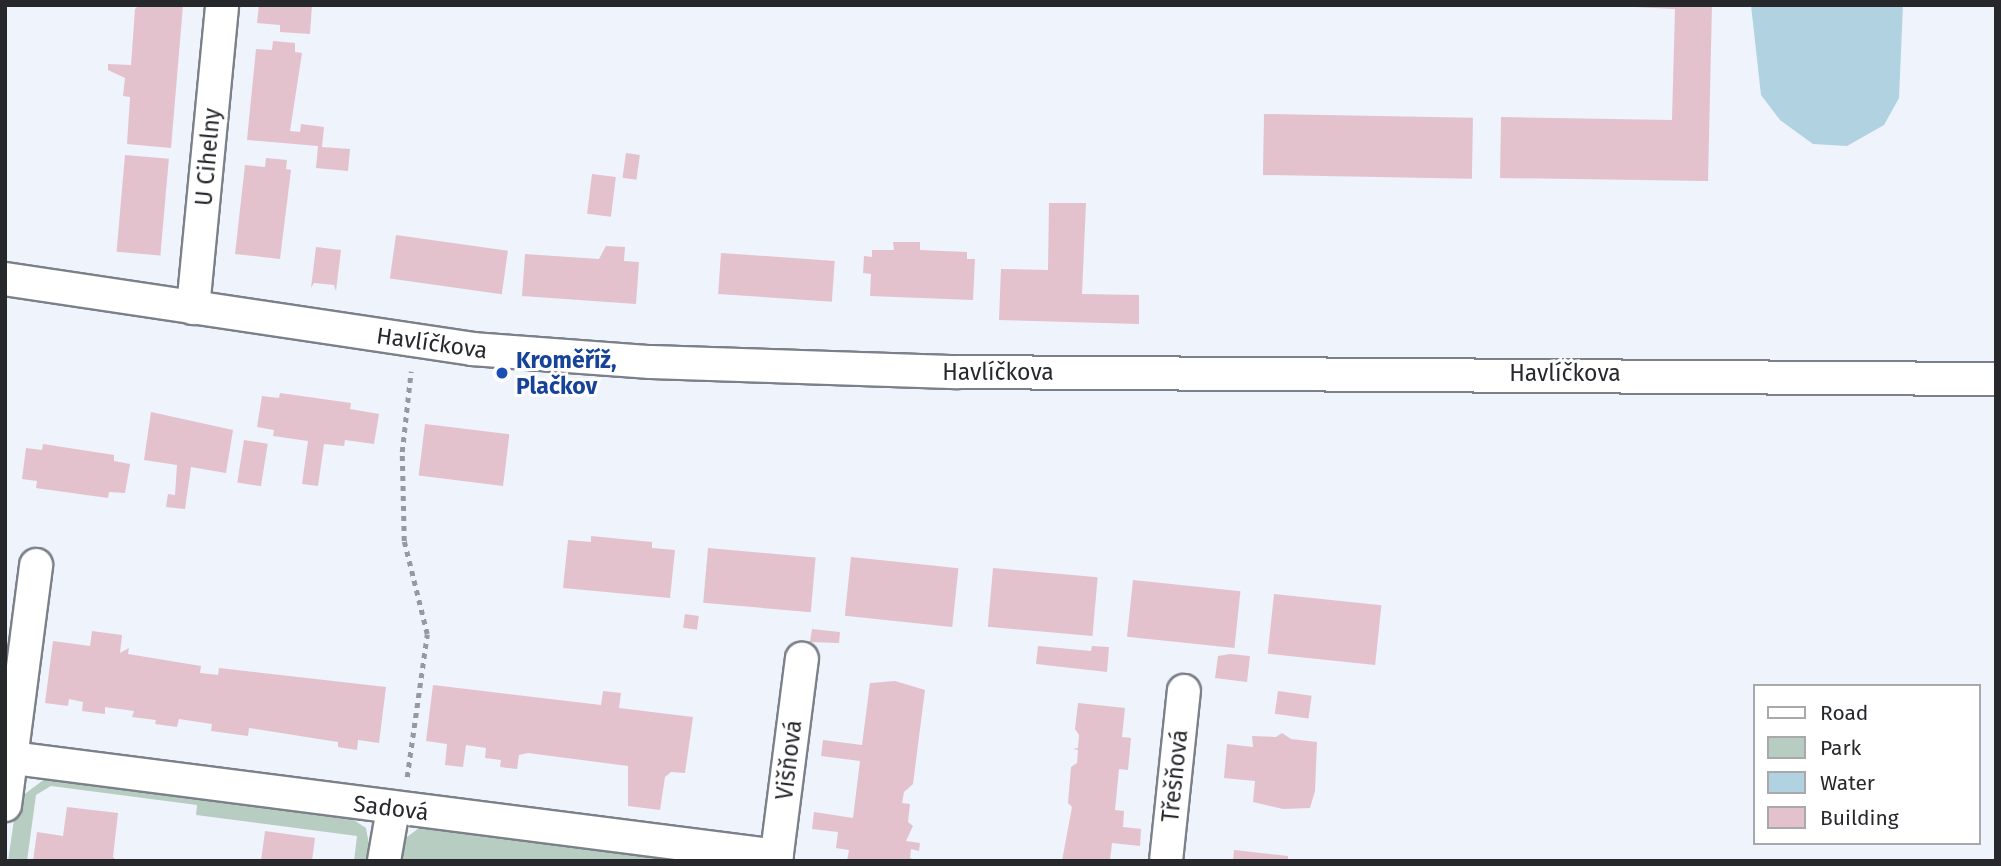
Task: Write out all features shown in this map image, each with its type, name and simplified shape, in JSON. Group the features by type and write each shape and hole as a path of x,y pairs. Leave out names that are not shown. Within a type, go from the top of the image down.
{"street":[{"name":"U Cihelny","path":"193,308 222,5"},
{"name":"Havlíčkova","path":"5,279 472,349 783,368 1996,379"},
{"path":"5,805 8,757 36,565"},
{"name":"Višňová","path":"776,858 802,659"},
{"name":"Třešňová","path":"1166,861 1184,691"},
{"name":"Sadová","path":"8,757 776,858"},
{"path":"384,861 398,810"}],"path":[{"path":"398,810 427,634 404,541 402,452 412,367"}],"green space":[{"path":"46,778 343,813 366,828 372,861 354,861 357,836 196,815 197,805 51,786 36,795 27,861 8,861 15,813 22,796"},
{"path":"438,825 729,861 391,861 399,843 419,828"}],"water":[{"path":"1751,5 1903,5 1899,98 1884,125 1847,146 1813,144 1780,120 1761,95"}],"building":[{"path":"139,5 183,5 171,148 127,144 130,97 123,96 125,78 108,70 108,64 131,65 135,9"},
{"path":"259,5 312,5 310,34 280,32 280,25 257,23"},
{"path":"1595,5 1712,5 1708,181 1500,178 1501,117 1672,120 1675,9"},
{"path":"273,41 295,43 295,52 302,53 290,131 300,132 301,124 324,127 322,147 350,149 348,171 316,168 318,146 247,140 256,49 272,50"},
{"path":"1264,114 1473,118 1472,179 1263,175"},
{"path":"626,153 640,155 636,180 623,178"},
{"path":"125,155 169,159 160,255 117,252"},
{"path":"266,158 287,160 286,169 291,170 280,259 235,254 245,165 265,167"},
{"path":"592,174 616,177 611,217 587,214"},
{"path":"1049,203 1086,203 1082,294 1139,295 1139,324 999,320 1001,269 1048,270"},
{"path":"396,235 508,251 502,294 390,279"},
{"path":"893,242 920,242 920,250 967,252 967,259 975,259 973,300 870,296 871,274 863,273 864,256 872,257 872,250 894,250"},
{"path":"606,246 625,247 624,261 639,262 636,304 522,296 525,254 599,259"},
{"path":"316,247 341,250 336,291 334,285 314,283 311,288"},
{"path":"721,253 835,261 832,302 718,294"},
{"path":"280,393 351,403 350,409 379,414 374,444 345,440 344,446 324,444 318,486 302,484 308,441 273,436 274,430 257,427 262,396 279,398"},
{"path":"151,412 233,430 226,473 191,467 185,509 166,507 168,494 175,495 177,465 144,460"},
{"path":"425,424 509,434 503,486 419,476"},
{"path":"244,440 268,444 261,486 237,482"},
{"path":"43,444 114,455 114,461 130,464 125,493 109,492 108,498 36,488 37,481 22,479 26,448 42,450"},
{"path":"591,536 652,542 652,548 675,550 670,598 563,588 568,540 591,542"},
{"path":"708,548 816,557 811,612 703,603"},
{"path":"851,557 958,568 952,627 845,616"},
{"path":"993,568 1098,577 1092,636 988,627"},
{"path":"1133,580 1240,591 1234,648 1127,637"},
{"path":"1274,594 1381,605 1375,665 1268,654"},
{"path":"685,614 699,616 697,630 683,628"},
{"path":"812,629 840,632 839,643 810,642"},
{"path":"92,631 122,635 120,653 129,648 128,654 201,666 200,673 218,675 219,668 386,687 379,743 358,740 357,750 338,747 338,742 249,728 248,736 211,731 212,724 179,719 177,727 155,724 156,720 132,717 134,711 105,707 105,714 82,711 83,702 69,699 68,706 45,703 53,641 90,646"},
{"path":"1038,646 1091,651 1092,646 1109,647 1107,672 1036,664"},
{"path":"1218,656 1250,656 1247,682 1215,678"},
{"path":"895,681 925,690 913,784 904,792 902,803 910,804 908,822 913,826 906,841 920,843 919,851 911,849 910,858 920,861 847,861 849,850 836,848 838,832 812,829 814,812 853,818 860,761 821,756 823,740 862,745 870,683"},
{"path":"433,685 601,705 603,691 621,693 619,708 693,717 685,773 671,772 665,777 660,810 628,806 628,766 528,753 519,755 517,769 500,767 501,760 485,758 486,748 466,745 463,767 445,765 447,744 426,741"},
{"path":"1278,691 1312,696 1308,719 1275,714"},
{"path":"1078,703 1125,708 1122,737 1131,738 1128,770 1119,769 1115,810 1124,811 1123,827 1141,829 1140,846 1112,843 1110,861 1062,861 1072,807 1068,803 1071,767 1077,763 1078,750 1073,749 1078,748 1079,735 1075,729"},
{"path":"1282,733 1291,739 1317,742 1315,791 1310,808 1283,809 1253,802 1255,781 1224,778 1227,744 1253,747 1252,736 1276,737"},
{"path":"67,807 118,813 113,857 117,861 33,861 37,832 63,836"},
{"path":"265,831 315,838 312,861 261,861"},
{"path":"1234,850 1288,856 1288,861 1233,861"}],"place":[{"name":"Kroměříž, Plačkov","path":"502,373"}]}
